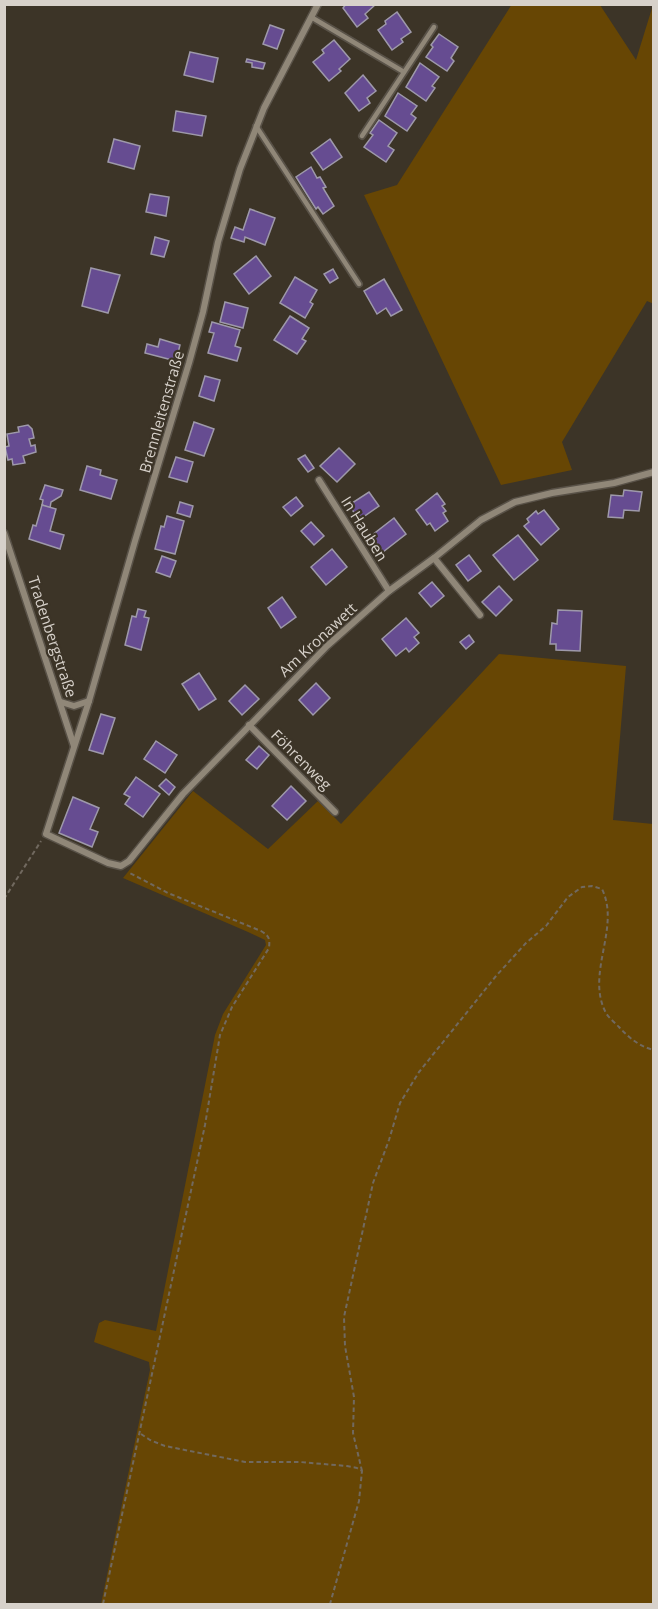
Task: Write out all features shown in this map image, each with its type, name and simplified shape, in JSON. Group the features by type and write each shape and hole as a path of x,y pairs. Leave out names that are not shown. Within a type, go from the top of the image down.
{"street":[{"name":"Brennleitenstraße","path":"46,834 75,749 128,563 189,363 230,199 256,126 274,85 318,4"},
{"name":"Am Kronawett","path":"121,866 129,861 183,794 327,646 389,591 481,520 515,502 552,493 614,483 654,472"},
{"name":"In Hauben","path":"319,480 389,591"},
{"name":"Tradenbergstraße","path":"4,533 75,749"},
{"path":"434,558 480,615"},
{"path":"61,702 74,706 89,701"},
{"name":"Föhrenweg","path":"249,725 335,812"},
{"path":"46,834 108,863 121,866"}],"lane":[{"path":"311,17 404,72"},
{"path":"362,136 434,27"},
{"path":"256,126 359,284"}],"path":[{"path":"4,899 46,834"},
{"path":"104,1605 141,1434 165,1306 205,1125 223,1025 269,948 270,940 268,935 261,931 168,893 121,866"},
{"path":"330,1605 359,1501 362,1471 353,1433 354,1397 345,1346 344,1317 374,1183 400,1103 418,1072 496,976 526,943 546,926 568,897 582,887 592,886 602,890 608,915 600,971 601,994 607,1014 628,1037 654,1050"},
{"path":"141,1434 165,1446 245,1462 300,1462 347,1466 362,1471"}],"shaded area":[{"path":"512,4 600,5 636,60 653,5 654,304 647,301 562,442 572,470 501,485 364,195 397,185"},
{"path":"499,654 626,666 613,820 653,824 653,1604 101,1604 150,1370 149,1362 94,1342 99,1323 105,1320 156,1331 215,1035 223,1014 266,945 265,940 248,932 123,878 193,791 268,849 318,801 341,824"}],"building":[{"path":"346,4 375,5 365,14 368,18 357,27 343,8"},
{"path":"397,12 411,32 392,50 378,30"},
{"path":"270,25 284,30 277,49 263,44"},
{"path":"439,34 458,47 451,58 454,61 447,71 426,57"},
{"path":"334,40 350,59 329,81 313,62"},
{"path":"190,52 218,58 213,82 184,75"},
{"path":"247,59 265,63 263,69 252,67 252,63 246,62"},
{"path":"420,63 439,77 432,86 435,88 426,101 406,87"},
{"path":"363,75 376,91 367,98 370,103 359,111 345,93"},
{"path":"398,93 417,106 411,114 416,118 407,131 385,116"},
{"path":"176,111 206,116 202,136 173,131"},
{"path":"379,120 397,133 388,146 394,150 386,162 364,147 373,135 370,133"},
{"path":"114,139 140,146 134,169 108,162"},
{"path":"330,139 342,157 323,170 311,153"},
{"path":"311,167 326,187 323,188 334,206 323,214 318,207 316,209 296,177"},
{"path":"150,194 169,197 166,216 146,212"},
{"path":"250,209 275,218 265,245 245,237 244,242 231,238 235,227 243,230"},
{"path":"155,237 169,241 164,257 151,254"},
{"path":"256,256 271,276 249,294 234,274"},
{"path":"91,268 120,275 108,313 82,306"},
{"path":"333,269 338,278 330,283 324,274"},
{"path":"295,277 317,290 310,302 313,304 305,318 280,303"},
{"path":"384,279 402,310 391,316 386,308 377,314 364,291"},
{"path":"225,302 248,308 243,328 220,322"},
{"path":"290,316 309,328 302,339 306,341 297,354 274,340"},
{"path":"212,322 240,330 235,346 241,348 237,361 208,353 214,333 209,332"},
{"path":"160,339 180,345 176,361 145,353 147,344 158,347"},
{"path":"205,376 220,380 214,401 199,396"},
{"path":"194,422 214,429 204,456 185,450"},
{"path":"28,425 32,429 34,438 29,439 31,446 35,445 36,452 23,456 25,463 13,465 12,459 8,460 5,447 9,446 7,434 19,432 18,427"},
{"path":"339,448 355,464 337,482 320,466"},
{"path":"305,455 314,468 308,472 298,459"},
{"path":"176,457 193,462 187,482 169,477"},
{"path":"87,466 101,470 100,475 117,480 111,499 80,490"},
{"path":"45,485 63,490 61,496 51,502 50,508 42,505 43,500 40,499"},
{"path":"624,490 642,492 639,511 624,510 623,518 608,517 611,495 623,496"},
{"path":"369,492 379,506 359,520 349,505"},
{"path":"437,493 445,504 442,506 446,511 443,513 448,521 435,531 430,523 427,525 416,510"},
{"path":"296,497 303,506 291,516 283,507"},
{"path":"180,502 193,506 190,517 177,513"},
{"path":"42,505 56,509 50,531 64,535 60,549 29,539 33,525 36,526"},
{"path":"544,510 559,529 541,545 524,526 529,522 527,519 536,511 538,514"},
{"path":"167,516 184,521 175,554 155,549 161,526 164,527"},
{"path":"394,518 406,534 383,552 371,536"},
{"path":"311,522 324,536 314,545 301,531"},
{"path":"518,535 538,560 514,580 493,555"},
{"path":"332,549 347,567 326,585 311,567"},
{"path":"469,555 481,571 468,581 456,565"},
{"path":"162,556 176,561 170,577 156,572"},
{"path":"432,582 444,596 431,607 419,593"},
{"path":"499,586 512,600 496,616 482,602"},
{"path":"282,597 296,617 281,628 268,608"},
{"path":"138,609 146,611 144,617 149,618 141,650 125,645 132,616 136,617"},
{"path":"558,610 582,611 580,651 556,650 556,644 550,644 552,623 557,624"},
{"path":"406,618 419,633 414,637 419,643 409,652 406,648 396,656 382,639"},
{"path":"469,635 474,642 466,649 460,642"},
{"path":"199,673 216,699 199,710 182,684"},
{"path":"316,683 330,698 313,715 299,700"},
{"path":"245,685 259,699 242,715 229,701"},
{"path":"101,714 115,718 103,754 89,750"},
{"path":"156,741 177,755 165,773 144,759"},
{"path":"259,746 269,755 257,769 246,760"},
{"path":"136,777 160,794 143,817 125,804 130,797 124,794"},
{"path":"166,779 175,787 169,795 159,786"},
{"path":"291,786 306,801 287,820 272,806"},
{"path":"73,797 99,808 90,829 98,832 92,847 59,833"}]}
